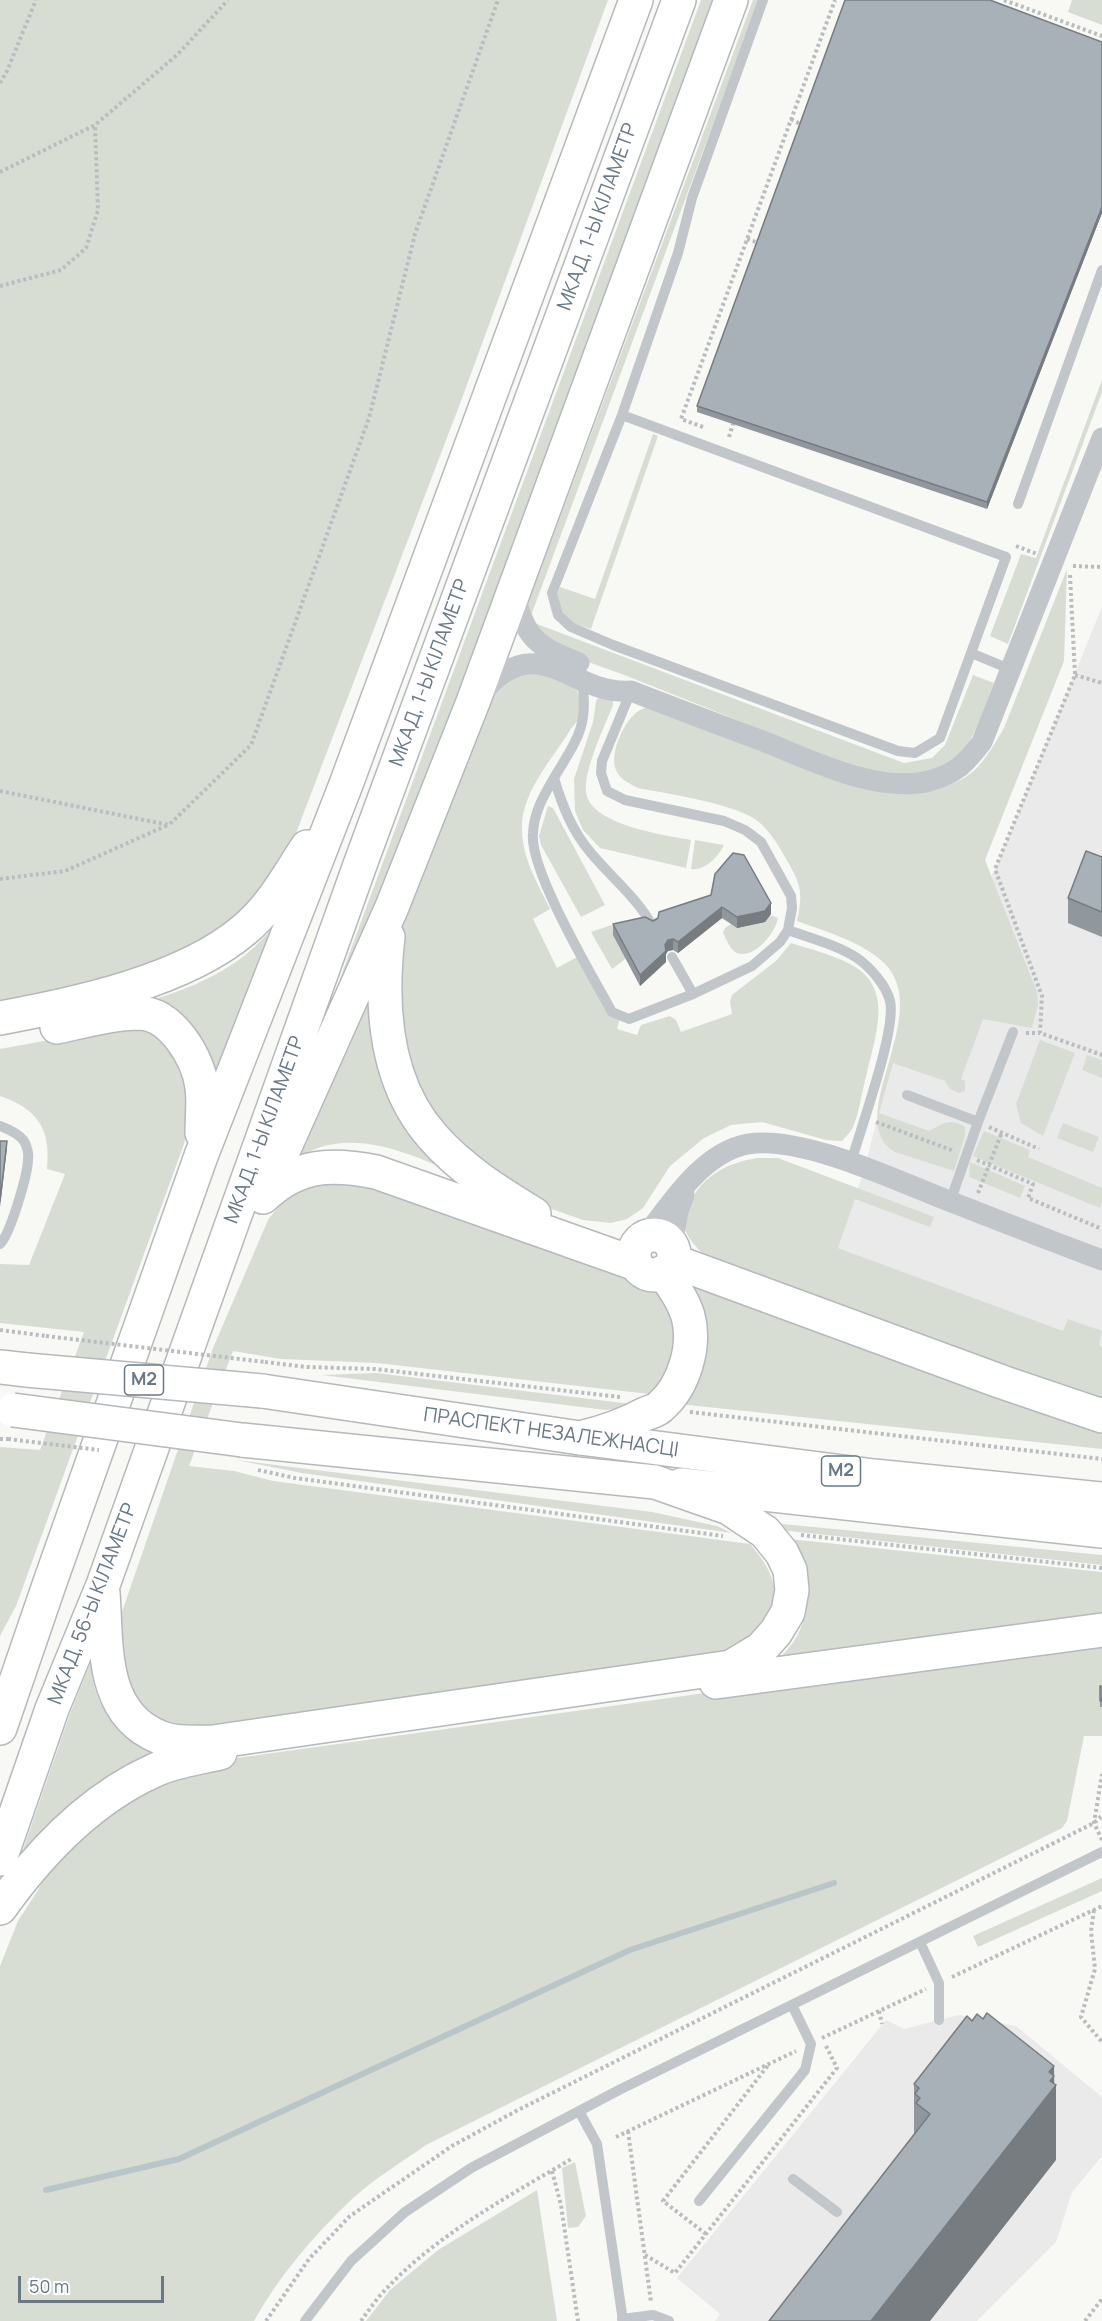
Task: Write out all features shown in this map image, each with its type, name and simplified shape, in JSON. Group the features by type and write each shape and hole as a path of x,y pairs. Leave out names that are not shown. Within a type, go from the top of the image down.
{"main road":[{"name":"МКАД, 1-Ы КІЛАМЕТР","path":"48,1585 201,1156 345,787 636,0"},
{"name":"МКАД, 1-Ы КІЛАМЕТР","path":"187,1348 361,862 679,0"},
{"path":"211,1281 263,1196 392,907 514,594 731,0"},
{"path":"0,1018 113,992 155,978 222,946 244,930 272,900 345,787"},
{"path":"392,907 385,967 384,1009 391,1048 405,1090 415,1111 432,1136 495,1190 538,1217 654,1255 1102,1416"},
{"path":"0,1038 102,1018 142,1013 164,1021 192,1054 202,1085 201,1156"},
{"path":"263,1196 301,1172 321,1166 347,1166 376,1172 654,1255 680,1296 688,1317 690,1337 687,1360 680,1380 660,1408 614,1430 580,1438"},
{"name":"МКАД, 56-Ы КІЛАМЕТР","path":"0,1859 52,1709 103,1585 187,1348"},
{"name":"ПРАСПЕКТ НЕЗАЛЕЖНАСЦІ","path":"14,1368 264,1376 580,1438 874,1476 1102,1499"},
{"name":"ПРАСПЕКТ НЕЗАЛЕЖНАСЦІ","path":"5,1425 242,1440 1102,1531"},
{"path":"103,1585 108,1664 114,1690 123,1710 138,1726 160,1738 186,1742 213,1742 731,1667 760,1649 776,1632 788,1612 792,1590 790,1570 782,1553 765,1532 729,1508 655,1482"},
{"path":"0,1653 48,1585"},
{"path":"0,1728 48,1585"},
{"path":"0,1908 39,1857 71,1825 107,1798 155,1770 224,1751 490,1712 1102,1630"}],"street":[{"path":"473,702 495,678 519,666 532,663 551,667 616,693 631,691 860,778 907,783 927,782 948,775 966,764 982,742 1102,438"},
{"path":"514,594 521,620 529,634 540,644 557,654 622,680 631,691"},
{"path":"654,1255 689,1180 726,1153 747,1144 768,1143 796,1147 851,1163 1102,1260"}],"lane":[{"path":"622,415 1005,557 940,738 915,753 898,752 645,657 571,627 558,615 552,592 622,415 678,253 692,198 763,0"},
{"path":"1018,504 1102,270"},
{"path":"971,653 1012,670"},
{"path":"582,679 585,700 584,720 580,734 543,797 532,835 536,855 552,899 612,1012 629,1020 693,994 752,966 780,942 788,930 792,908 791,896 761,842 745,830 724,821 625,800 607,791 600,773 602,762 631,691"},
{"path":"554,777 563,807 572,825 590,852 642,908 652,925"},
{"path":"788,930 856,957 881,983 890,1002 889,1031 851,1163"},
{"path":"672,957 693,994"},
{"path":"950,1202 965,1155 1014,1032"},
{"path":"907,1095 978,1122"},
{"path":"0,1126 11,1130 24,1141 28,1161 13,1220 4,1241 0,1244"},
{"path":"305,2321 351,2261 405,2212 471,2168 579,2111 1102,1852"},
{"path":"921,1942 939,1983 939,2020"},
{"path":"699,2202 805,2070 811,2043 792,2005"},
{"path":"579,2111 597,2144 622,2320 653,2315 669,2321"},
{"path":"793,2179 837,2212"}],"path":[{"path":"0,83 36,0"},
{"path":"0,172 95,125 177,55 228,0"},
{"path":"0,879 65,871 169,825 251,745 369,418 415,234 498,0"},
{"path":"1004,0 1102,36"},
{"path":"791,119 802,125"},
{"path":"0,286 61,270 86,248 98,210 95,125"},
{"path":"747,239 759,243"},
{"path":"729,437 733,424"},
{"path":"1069,566 1102,567"},
{"path":"1075,675 1102,683"},
{"path":"0,791 169,825"},
{"path":"1045,1035 1102,1055"},
{"path":"864,1117 965,1155 1033,1184 1028,1198 1102,1228"},
{"path":"978,1122 1039,1149"},
{"path":"971,1210 1002,1132"},
{"path":"0,1330 46,1336 264,1376"},
{"path":"256,1469 295,1478 729,1537"},
{"path":"765,1532 1102,1568"},
{"path":"1102,1774 1094,1823 1102,1841"},
{"path":"266,2321 309,2259 350,2216 452,2146 518,2110 1094,1823 1102,1816"},
{"path":"616,2137 1102,1906"},
{"path":"1094,1910 1090,1931 1095,1969 1081,2018 1102,2042"},
{"path":"879,2011 882,2024"},
{"path":"645,2255 675,2273 837,2068 822,2038"},
{"path":"706,2234 663,2201 770,2063"},
{"path":"628,2131 653,2315"},
{"path":"361,2321 387,2288 434,2247 506,2197 573,2158"},
{"path":"552,2171 561,2205 578,2321"},
{"path":"1085,2321 1102,2299"}],"shaded area":[{"path":"0,0 608,0 461,401 288,854 239,916 165,965 0,1007"},
{"path":"701,0 722,0 372,935 320,1033"},
{"path":"753,0 759,0 529,621 904,763 932,758 945,745 973,675 994,683 976,728 962,752 935,773 913,780 880,778 627,676 558,651 531,633 524,614"},
{"path":"1072,0 1102,0 1102,25 1068,12"},
{"path":"1102,380 1102,392 1008,644 990,636 1021,554 1036,558"},
{"path":"653,434 658,436 591,629 564,620 553,604 560,587 595,599"},
{"path":"1067,569 1064,661 985,860 1037,992 1038,1005 1032,1028 983,1019 961,1079 965,1081 965,1091 959,1093 950,1089 945,1081 893,1063 879,1113 929,1131 951,1122 965,1127 965,1136 954,1171 895,1152 881,1137 877,1116 900,1009 897,984 884,963 854,943 797,921 800,894 797,881 777,844 760,823 737,810 721,805 638,788 625,781 616,770 614,763 616,746 619,737 634,715 640,710 653,706 915,792 960,781 987,756 1004,728"},
{"path":"1102,607 1102,1347 838,1248 865,1167 896,1044 995,869"},
{"path":"517,670 573,680 581,702 579,718 538,778 526,804 523,817 525,852 550,909 533,919 557,968 577,957 620,1018 617,1029 637,1035 641,1025 670,1016 676,1020 681,1032 732,1014 730,1002 732,995 776,961 791,943 827,954 863,972 872,984 879,1012 857,1114 852,1129 842,1141 826,1140 762,1122 731,1125 704,1138 670,1166 643,1208 627,1219 611,1223 583,1220 549,1208 500,1180 437,1121 407,1069 393,936 495,691"},
{"path":"602,693 613,697 613,705 590,764 586,788 587,797 594,807 618,822 649,832 691,840 686,868 600,848 583,830 575,811 574,779 593,722 596,701"},
{"path":"548,806 553,808 605,905 581,917 541,845 539,836"},
{"path":"695,840 724,845 706,865 691,869"},
{"path":"773,916 778,918 769,937 757,949 750,952 744,954 735,952 723,933 725,928 738,919"},
{"path":"276,924 215,1081 148,1001 189,987 227,968 250,951"},
{"path":"615,924 632,954 612,969 591,932"},
{"path":"370,986 368,1009 371,1039 378,1069 392,1099 457,1175 390,1148 354,1143 318,1148 289,1163"},
{"path":"126,1026 158,1032 187,1066 191,1109 184,1144 16,1606 0,1636 0,1447 40,1450 84,1332 0,1323 0,1264 29,1265 65,1174 47,1169 47,1143 44,1132 33,1114 13,1101 0,1096 0,1049"},
{"path":"1040,1040 1075,1053 1043,1136 1021,1123 1016,1104"},
{"path":"1087,1055 1102,1060 1102,1078 1082,1070"},
{"path":"1063,1123 1099,1137 1093,1152 1057,1138"},
{"path":"984,1131 1030,1150 1028,1157 1102,1188 1100,1208 973,1156"},
{"path":"758,1158 778,1158 934,1217 930,1227 855,1199 838,1248 1063,1331 1068,1319 1102,1331 1099,1345 1102,1347 1102,1402 704,1255 691,1241 684,1224 692,1199 705,1181 714,1174 735,1163"},
{"path":"970,1162 1025,1186 1020,1198 969,1177"},
{"path":"337,1175 456,1207 648,1278 670,1299 677,1353 658,1387 649,1394 377,1363 281,1359 233,1351 189,1466 234,1471 273,1481 750,1544 770,1574 778,1608 737,1654 209,1732 166,1729 126,1696 114,1635 213,1348 268,1220 291,1197 307,1187"},
{"path":"689,1282 1102,1422 1102,1449 679,1404"},
{"path":"376,1373 631,1404 623,1408 606,1410 322,1375"},
{"path":"236,1460 652,1512 717,1526 732,1533 302,1473"},
{"path":"762,1522 1102,1555 1102,1565 771,1529"},
{"path":"780,1538 1102,1572 1102,1622 774,1664 790,1647 804,1618 801,1590"},
{"path":"1102,1638 1102,1736 1084,1736 1067,1821 1062,1828 426,2145 369,2185 338,2213 286,2272 254,2321 0,2321 0,1966 18,1921 38,1890 61,1845 116,1804 222,1760"},
{"path":"91,1662 97,1695 113,1720 123,1730 165,1755 87,1795 51,1823 20,1858 70,1714"},
{"path":"1102,1878 1102,1891 978,1947 973,1936"},
{"path":"959,2015 1016,2026 1102,2097 1102,2156 1072,2192 1056,2242 977,2321 715,2321 720,2314 677,2278 886,2020 904,2029"},
{"path":"575,2162 586,2216 578,2227 568,2228 562,2168"},
{"path":"537,2190 557,2321 366,2321 390,2290 438,2250"}],"building":[{"path":"845,0 990,0 1102,42 1102,207 987,502 697,406"},
{"path":"1086,851 1102,857 1102,912 1068,898"},
{"path":"733,853 744,855 771,903 765,911 737,917 722,907 678,942 673,939 668,940 665,945 666,951 640,975 613,924 645,917 653,921 658,918 659,912 711,895 715,874"},
{"path":"0,1141 7,1141 0,1201"},
{"path":"1100,1686 1102,1686 1102,1701 1100,1701"},
{"path":"987,2013 1054,2066 1049,2072 1054,2076 1050,2081 1056,2085 871,2321 769,2321 930,2114 916,2103 920,2098 915,2094 919,2088 914,2084 967,2016 972,2021 977,2014 983,2019"}],"waterway":[{"path":"46,2190 179,2159 630,1950 834,1883"}]}
